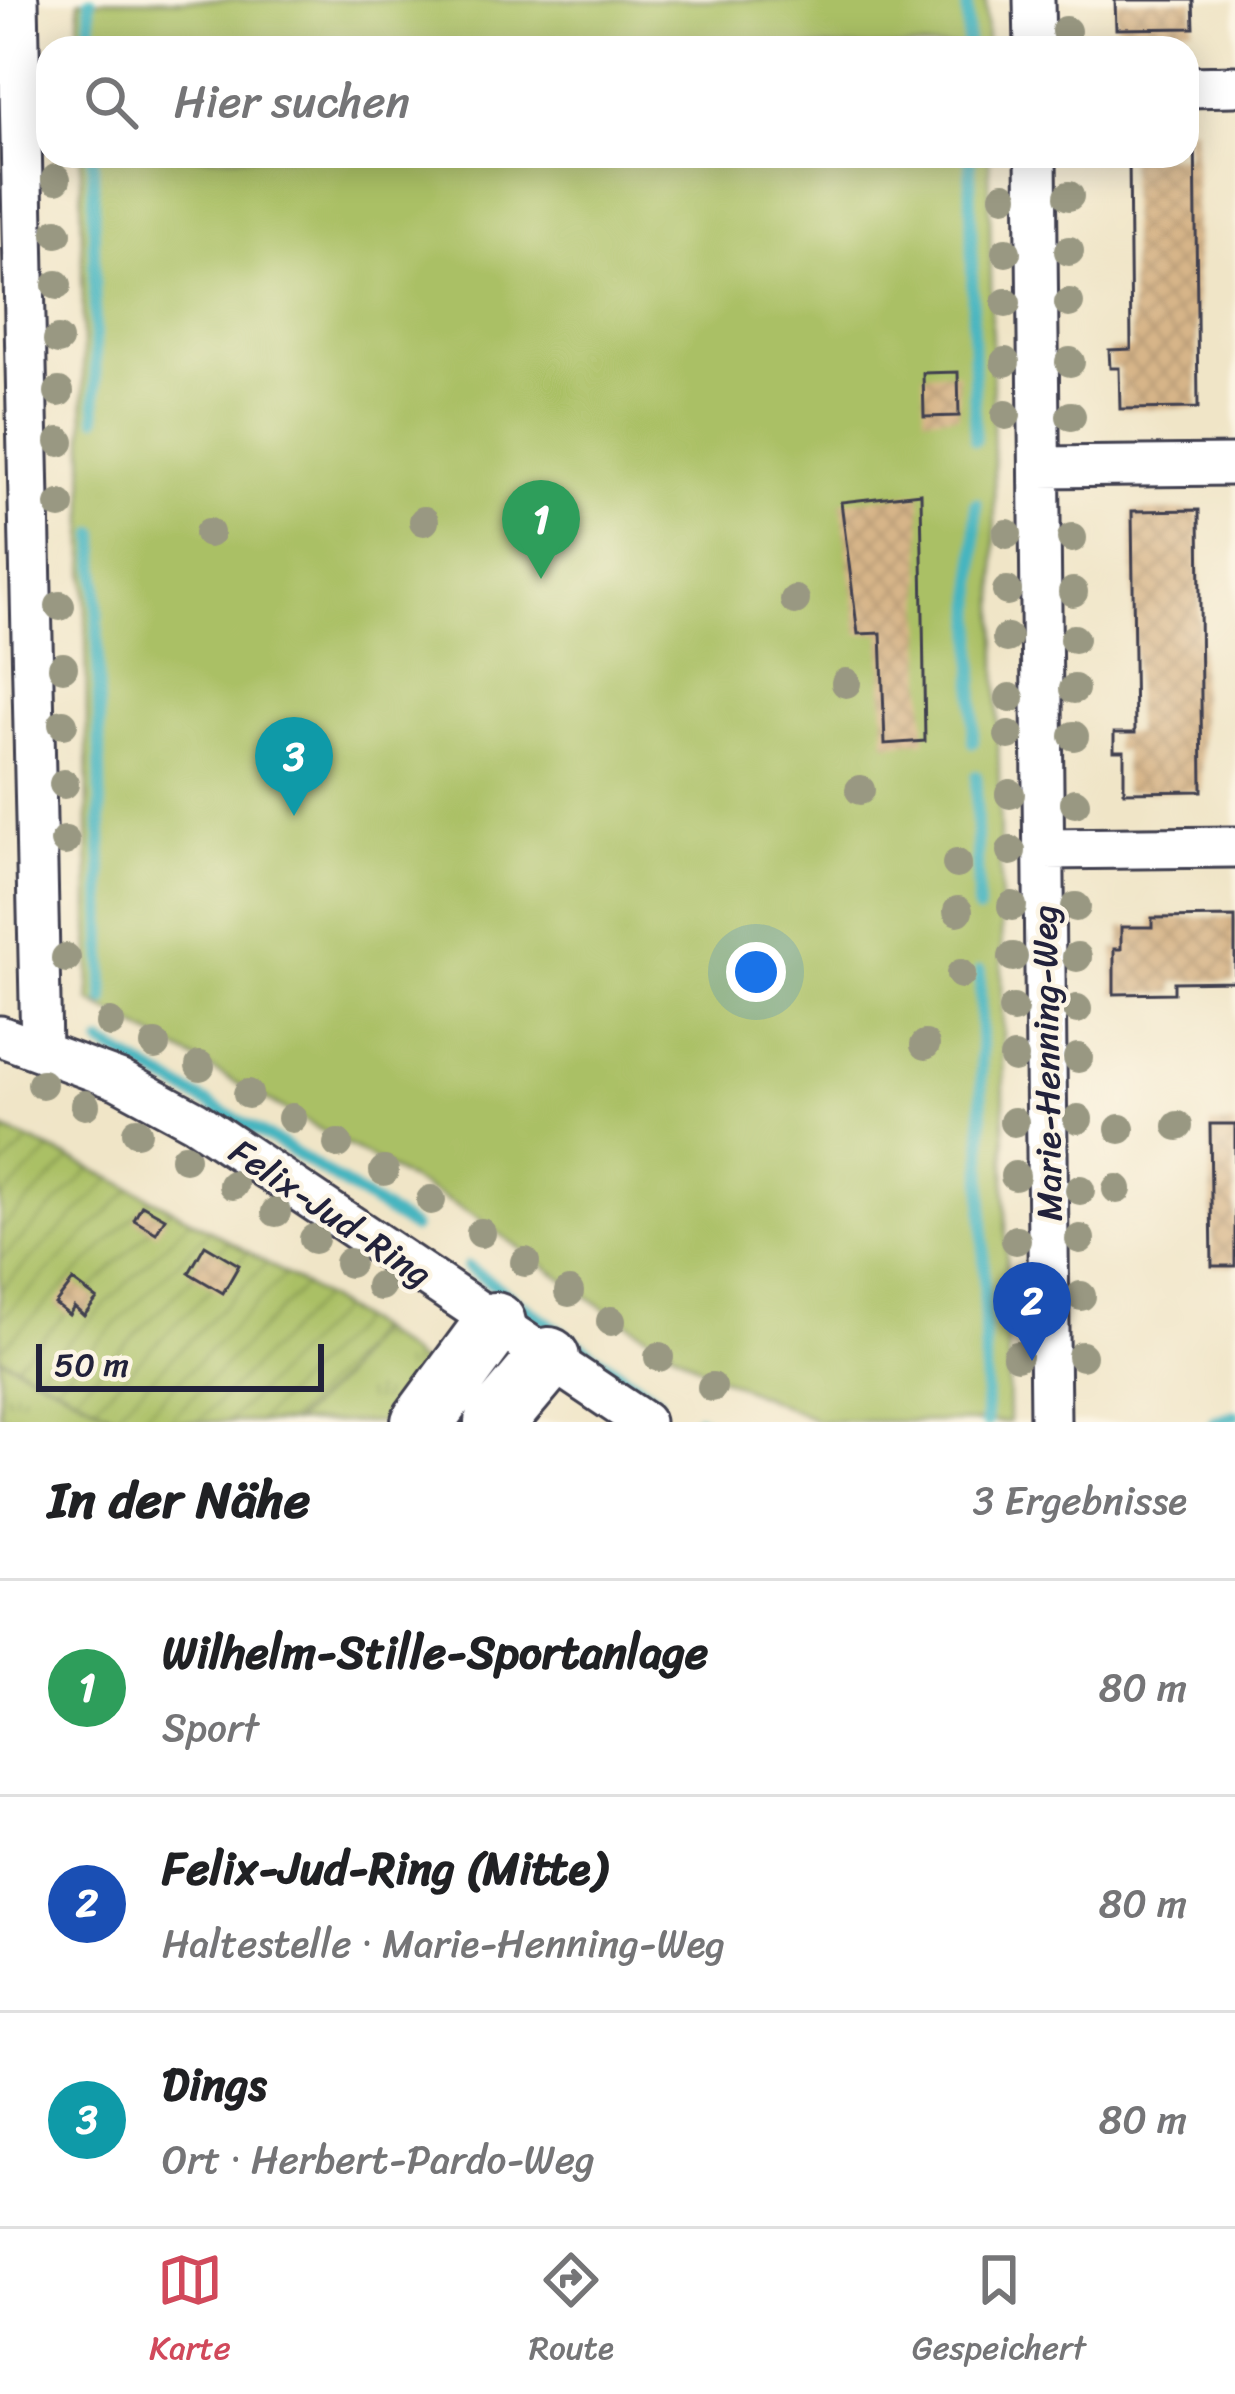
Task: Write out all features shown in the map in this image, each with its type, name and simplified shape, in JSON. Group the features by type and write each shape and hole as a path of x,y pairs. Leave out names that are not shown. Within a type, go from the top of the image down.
{"highway":[{"path":"422,1422 495,1322"},
{"path":"495,1422 549,1358"}],"street":[{"path":"18,0 40,1048"},
{"path":"1034,0 1035,36"},
{"path":"1199,87 1235,86"},
{"name":"Marie-Henning-Weg","path":"1036,168 1051,1422"},
{"path":"1040,467 1235,465"},
{"path":"1044,849 1235,847"},
{"name":"Felix-Jud-Ring","path":"0,1036 119,1080 195,1121 644,1422"}],"green space":[{"path":"79,0 986,0 987,36 79,36"},
{"path":"81,168 989,168 1009,1422 818,1421 710,1373 609,1312 473,1215 90,1001"},
{"path":"0,1128 192,1220 374,1329 339,1380 293,1422 128,1422 0,1357"},
{"path":"374,1329 436,1374 394,1422 293,1422 339,1380"},
{"path":"0,1357 128,1422 17,1422 0,1415"}],"building":[{"path":"1115,0 1193,0 1194,28 1116,29"},
{"path":"1129,168 1195,168 1198,408 1120,409 1119,368 1110,368 1109,350 1131,349"},
{"path":"958,372 959,416 924,417 923,373"},
{"path":"921,493 925,741 885,744 881,633 858,634 841,502"},
{"path":"1199,510 1202,791 1124,792 1124,751 1114,751 1114,733 1135,733 1132,511"},
{"path":"1235,917 1235,981 1174,982 1174,993 1114,994 1114,949 1121,949 1121,927 1152,927 1152,918"},
{"path":"1210,1124 1235,1124 1235,1266 1212,1266"},
{"path":"142,1205 165,1218 156,1233 134,1220"},
{"path":"205,1245 239,1265 223,1293 189,1273"},
{"path":"73,1281 97,1299 84,1316 74,1307 69,1315 55,1304"}],"waterway":[{"path":"90,0 91,36"},
{"path":"967,0 968,36"},
{"path":"93,168 96,418"},
{"path":"970,168 975,440"},
{"path":"973,742 976,503"},
{"path":"96,533 104,1000"},
{"path":"976,776 978,910"},
{"path":"980,971 986,1422"},
{"path":"102,1044 284,1146 413,1228"},
{"path":"468,1267 657,1399"},
{"path":"1214,1422 1235,1416"},
{"path":"698,1419 704,1422"}],"place":[{"name":"Wilhelm-Stille-Sportanlage","path":"541,579"},
{"name":"Dings","path":"294,816"},
{"name":"Felix-Jud-Ring (Mitte)","path":"1032,1361"}]}
